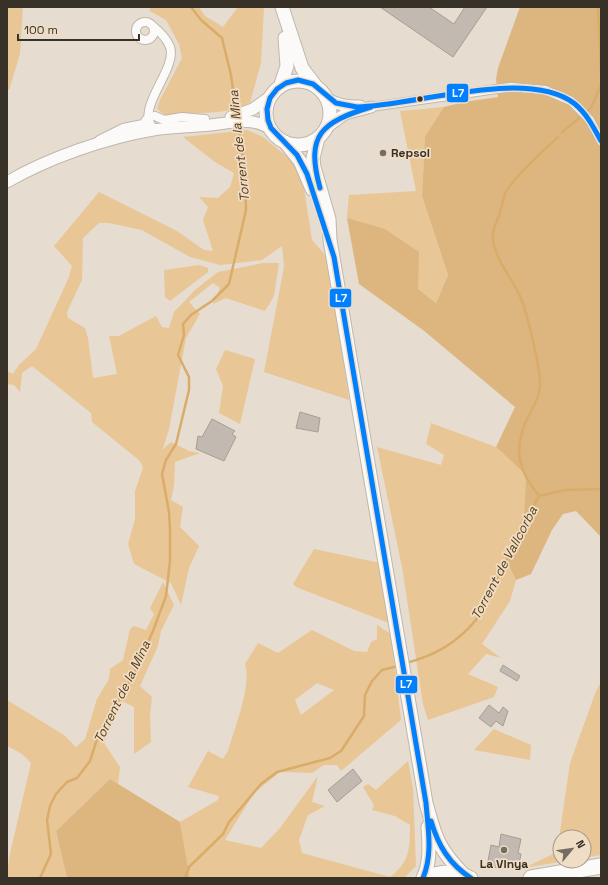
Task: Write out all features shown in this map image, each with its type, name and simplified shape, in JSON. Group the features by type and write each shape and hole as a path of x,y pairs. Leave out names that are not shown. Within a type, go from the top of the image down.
{"highway":[{"path":"531,878 601,866"}],"main road":[{"path":"275,7 283,31 288,57 287,66 267,110 269,124 272,130 295,152 307,174 330,240"},
{"path":"282,7 302,68 326,98 330,116 326,127 318,138 313,158 329,219 330,240 426,803 429,856 424,878"},
{"path":"275,92 287,83 300,81 316,86"},
{"path":"285,142 301,144 318,138"},
{"path":"426,803 439,845 446,856 467,876"},
{"path":"424,878 442,872 467,876"}],"street":[{"path":"153,128 151,107 171,53 168,43 163,37 153,26 144,22 139,24 136,30 139,38 143,40 163,37"},
{"path":"150,39 154,34 153,26"},
{"path":"326,127 345,114 371,107 511,88 545,90 571,101 590,120 601,141"},
{"path":"7,182 47,163 86,148 166,124 234,116 245,113 261,104 275,92"},
{"path":"326,98 334,103 345,106 371,107"},
{"path":"152,116 164,120 182,118 205,119"},
{"path":"86,148 116,131 143,124 152,116"},
{"path":"153,128 245,121 264,125 272,130"}],"shaded area":[{"path":"7,7 23,7 20,54 9,90 7,89"},
{"path":"150,7 199,7 205,16 223,27 238,7 264,7 261,63 250,103 230,110 209,113 165,115 157,109 160,100 182,58 179,44 166,20 150,11"},
{"path":"520,7 601,7 601,537 576,511 563,514 552,530 531,574 516,580 506,560 524,515 526,475 496,447 515,407 423,330 359,284 347,218 385,229 419,252 418,289 436,303 448,275 422,196 425,136 444,107 464,102 498,97 496,79 498,68"},
{"path":"444,107 425,136 422,196 448,275 436,303 418,289 347,218 349,195 416,191 400,111"},
{"path":"247,130 263,137 295,163 303,182 312,240 328,258 349,400 264,372 284,267 282,246 262,260 220,265 190,257 142,230 109,223 99,223 83,238 82,280 67,312 68,318 85,328 88,338 93,378 117,374 109,336 119,336 156,316 162,327 169,328 174,312 196,289 218,272 263,263 279,263 274,296 265,311 226,298 213,304 220,288 213,283 189,302 200,314 186,338 169,429 163,449 171,442 189,451 200,453 175,462 174,486 171,500 183,507 180,527 199,546 189,568 181,605 171,583 134,564 128,544 135,519 135,491 143,468 140,461 92,422 91,413 32,366 22,373 20,392 14,385 7,384 7,371 13,374 19,365 36,349 69,277 72,266 54,246 99,192 177,231 204,250 213,251 203,220 208,207 199,197 218,198 230,187 234,173 215,162 183,137"},
{"path":"199,265 208,268 208,272 170,301 165,297 164,270"},
{"path":"225,350 255,359 240,424 219,413 223,386 216,369"},
{"path":"431,423 496,447 526,475 524,515 506,560 516,580 510,601 482,644 501,658 486,654 468,674 498,687 494,697 428,720 423,704 402,567 377,447 441,465 444,455 426,444"},
{"path":"314,549 380,563 389,623 296,587 293,584"},
{"path":"163,582 174,605 161,631 158,646 140,686 152,697 150,715 151,742 134,754 134,707 122,701 104,743 120,767 118,784 110,779 56,831 67,878 7,878 9,858 31,763 22,754 7,746 7,700 64,735 76,747 85,739 97,699 109,679 110,669 123,660 130,629 134,626 146,630 154,614 150,608"},
{"path":"377,625 391,634 401,720 341,771 337,765 324,765 312,773 280,772 254,793 225,840 261,848 280,828 318,776 312,802 325,806 308,815 299,840 302,853 390,877 402,866 408,854 410,825 395,816 372,810 374,805 363,787 368,784 376,790 408,761 413,789 416,866 404,878 190,878 180,822 218,800 219,796 188,787 208,751 223,759 228,751 244,695 247,673 245,664 258,643 278,653 312,630 354,651 367,652 371,642 377,639","holes":["317,683 334,690 301,715 295,700"]},
{"path":"601,682 601,855 592,857 592,829 560,829 570,763 596,691"},
{"path":"494,729 531,745 530,760 474,750"},
{"path":"110,779 180,822 190,878 67,878 56,831"},
{"path":"552,854 552,863 524,868"}],"building":[{"path":"380,7 429,7 454,24 465,7 487,7 453,57"},
{"path":"300,412 320,418 318,432 296,428"},
{"path":"212,419 235,431 232,434 236,437 224,461 196,449 198,436 202,437"},
{"path":"503,665 520,676 517,681 500,671"},
{"path":"489,705 499,713 503,707 508,711 503,726 496,721 491,727 479,718"},
{"path":"353,769 362,781 337,802 328,790"},
{"name":"La Vinya","path":"501,834 521,839 518,853 521,854 519,864 502,860 500,868 487,866 491,845 499,847"}],"waterway":[{"name":"Torrent de la Mina","path":"191,7 201,20 222,38 231,75 236,112"},
{"name":"Torrent de Vallcorba","path":"598,7 601,73"},
{"name":"Torrent de Vallcorba","path":"562,132 591,108 601,85"},
{"name":"Torrent de la Mina","path":"40,878 51,854 47,820 50,806 56,794 67,782 77,778 90,761 97,739 134,673 153,631 166,596 170,561 170,529 169,512 162,474 166,460 176,444 189,390 189,377 178,355 184,335 183,324 191,315 212,301 229,284 246,210 245,172 238,125"},
{"name":"Torrent de Vallcorba","path":"406,663 426,657 444,648 461,636 475,621 539,496 527,478 520,461 519,452 522,432 536,401 540,387 540,379 533,341 523,304 498,257 493,241 493,233 504,195 507,190 524,169 558,137"},
{"path":"539,496 565,490 601,489"},
{"name":"Torrent de Vallcorba","path":"185,878 189,867 223,834 229,822 261,784 277,772 330,758 341,751 364,716 365,695 372,681 382,670 398,666"}],"transit line":[{"name":"L7","path":"423,878 429,851 426,803 334,257 307,174 297,155 271,128 268,120 267,109 270,98 277,89 286,83 298,80 313,84 336,103 357,107 381,105 469,91 500,88 529,89 554,93 575,104 587,117 601,141"},
{"name":"L7","path":"320,188 316,170 315,155 317,143 322,133 329,125 340,118 371,107"},
{"name":"L7","path":"431,821 437,838 445,853 456,867 471,878"}],"place":[{"name":"Repsol","path":"383,153"},
{"name":"La Vinya","path":"504,850"}]}
